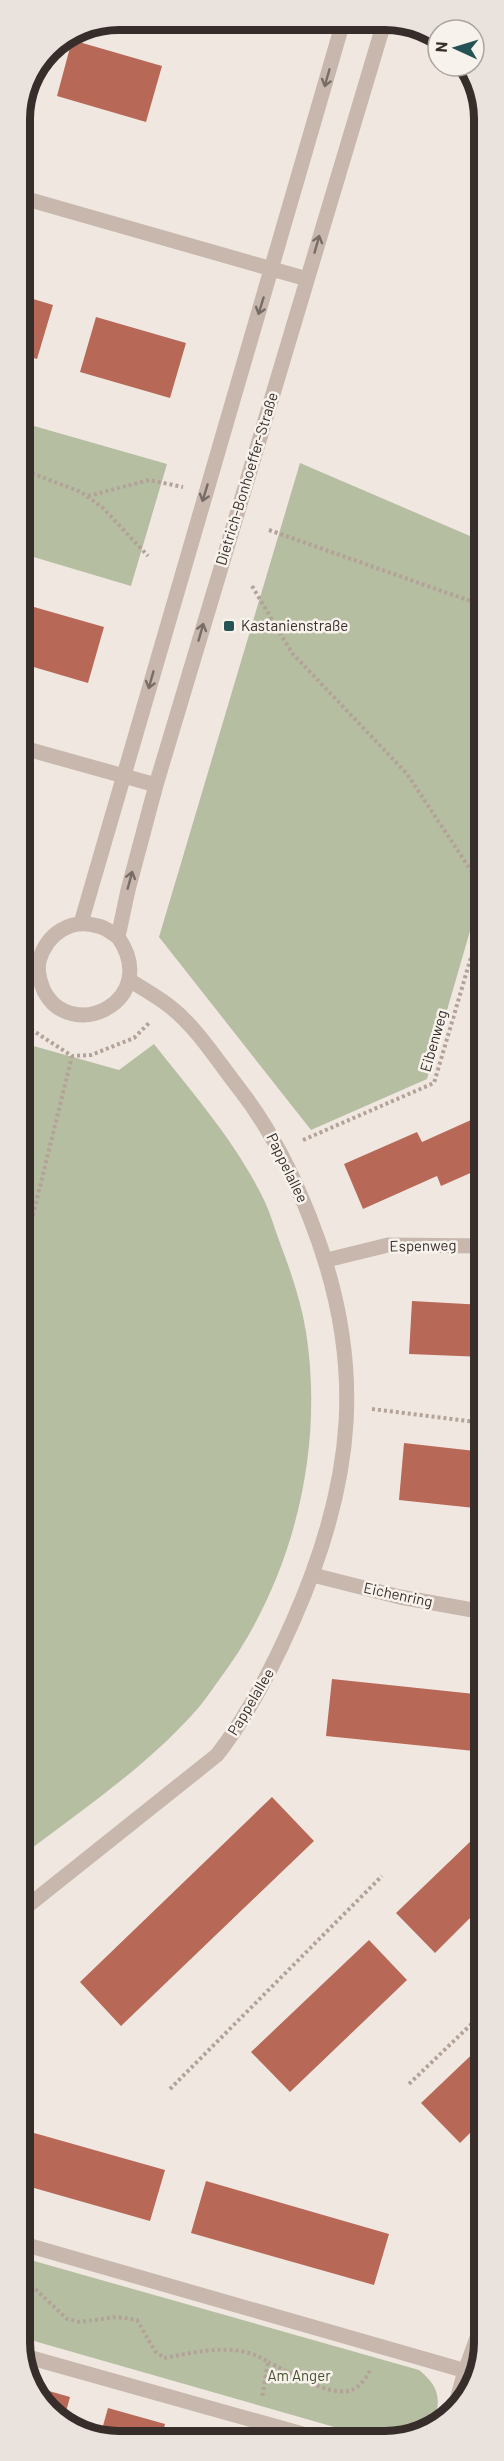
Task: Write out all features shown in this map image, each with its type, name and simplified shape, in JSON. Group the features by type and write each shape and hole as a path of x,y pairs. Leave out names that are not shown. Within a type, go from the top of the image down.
{"street":[{"path":"81,923 341,30"},
{"name":"Dietrich-Bonhoeffer-Straße","path":"118,938 128,890 156,785 382,30"},
{"path":"30,200 307,279"},
{"path":"30,750 156,785"},
{"path":"81,923 101,926 118,938 127,950 130,965 129,980 122,996 109,1008 93,1015 76,1015 60,1008 47,997 39,981 38,964 43,949 52,936 65,927 81,923"},
{"path":"30,963 38,964"},
{"name":"Pappelallee","path":"30,1904 218,1755 237,1730 268,1677 313,1575 335,1503 348,1406 341,1320 327,1260 281,1150 255,1110 196,1032 168,1005 129,980"},
{"name":"Espenweg","path":"327,1260 388,1245 474,1246"},
{"name":"Eichenring","path":"313,1575 400,1597 474,1610"},
{"path":"30,2245 468,2372"},
{"path":"32,2358 292,2431"}],"path":[{"path":"30,473 87,496 103,508 148,556"},
{"path":"87,496 149,480 206,491"},
{"path":"269,530 474,602"},
{"path":"252,586 292,653 407,774 474,875"},
{"name":"Eibenweg","path":"281,1150 434,1083 474,948"},
{"path":"30,1227 72,1056"},
{"path":"348,1406 474,1422"},
{"path":"170,2089 382,1876"},
{"path":"409,2084 474,2022"},
{"path":"30,2284 67,2319 80,2322 117,2317 137,2320 155,2351 164,2358 203,2351 228,2350 257,2355 331,2391 348,2391 358,2386 365,2379 371,2367 378,2345"},
{"path":"259,2422 268,2362"}],"green space":[{"path":"30,425 167,464 131,586 30,556"},
{"path":"300,463 474,538 474,917 427,1079 311,1130 159,937"},
{"path":"154,1044 228,1140 254,1180 265,1202 298,1298 306,1332 311,1377 311,1423 306,1469 297,1515 284,1559 266,1602 244,1642 203,1703 173,1735 109,1790 30,1849 30,1045 119,1070"},
{"name":"Am Anger","path":"30,2260 419,2370 435,2388 438,2400 436,2415 424,2422 397,2430 348,2431 30,2340"}],"building":[{"path":"76,41 162,66 146,122 57,96 71,44"},
{"path":"30,298 53,305 37,359 30,357"},
{"path":"96,317 186,343 170,398 80,372"},
{"path":"30,606 104,627 88,683 30,666"},
{"path":"471,1120 474,1127 474,1171 441,1186 437,1176 363,1209 344,1164 417,1132 422,1142"},
{"path":"412,1301 474,1304 474,1357 409,1354"},
{"path":"404,1443 474,1451 474,1508 399,1500"},
{"path":"332,1679 474,1694 474,1751 326,1736"},
{"path":"272,1797 314,1841 121,2026 80,1982"},
{"path":"474,1838 474,1914 435,1953 396,1913"},
{"path":"369,1940 407,1980 290,2092 251,2052"},
{"path":"474,2053 474,2129 460,2143 421,2103"},
{"path":"30,2132 165,2170 150,2221 30,2187"},
{"path":"206,2181 389,2234 374,2285 191,2233"},
{"path":"44,2389 70,2397 66,2413"},
{"path":"108,2408 165,2424 163,2431 102,2429"}],"place":[{"name":"Kastanienstraße","path":"229,626"}]}
